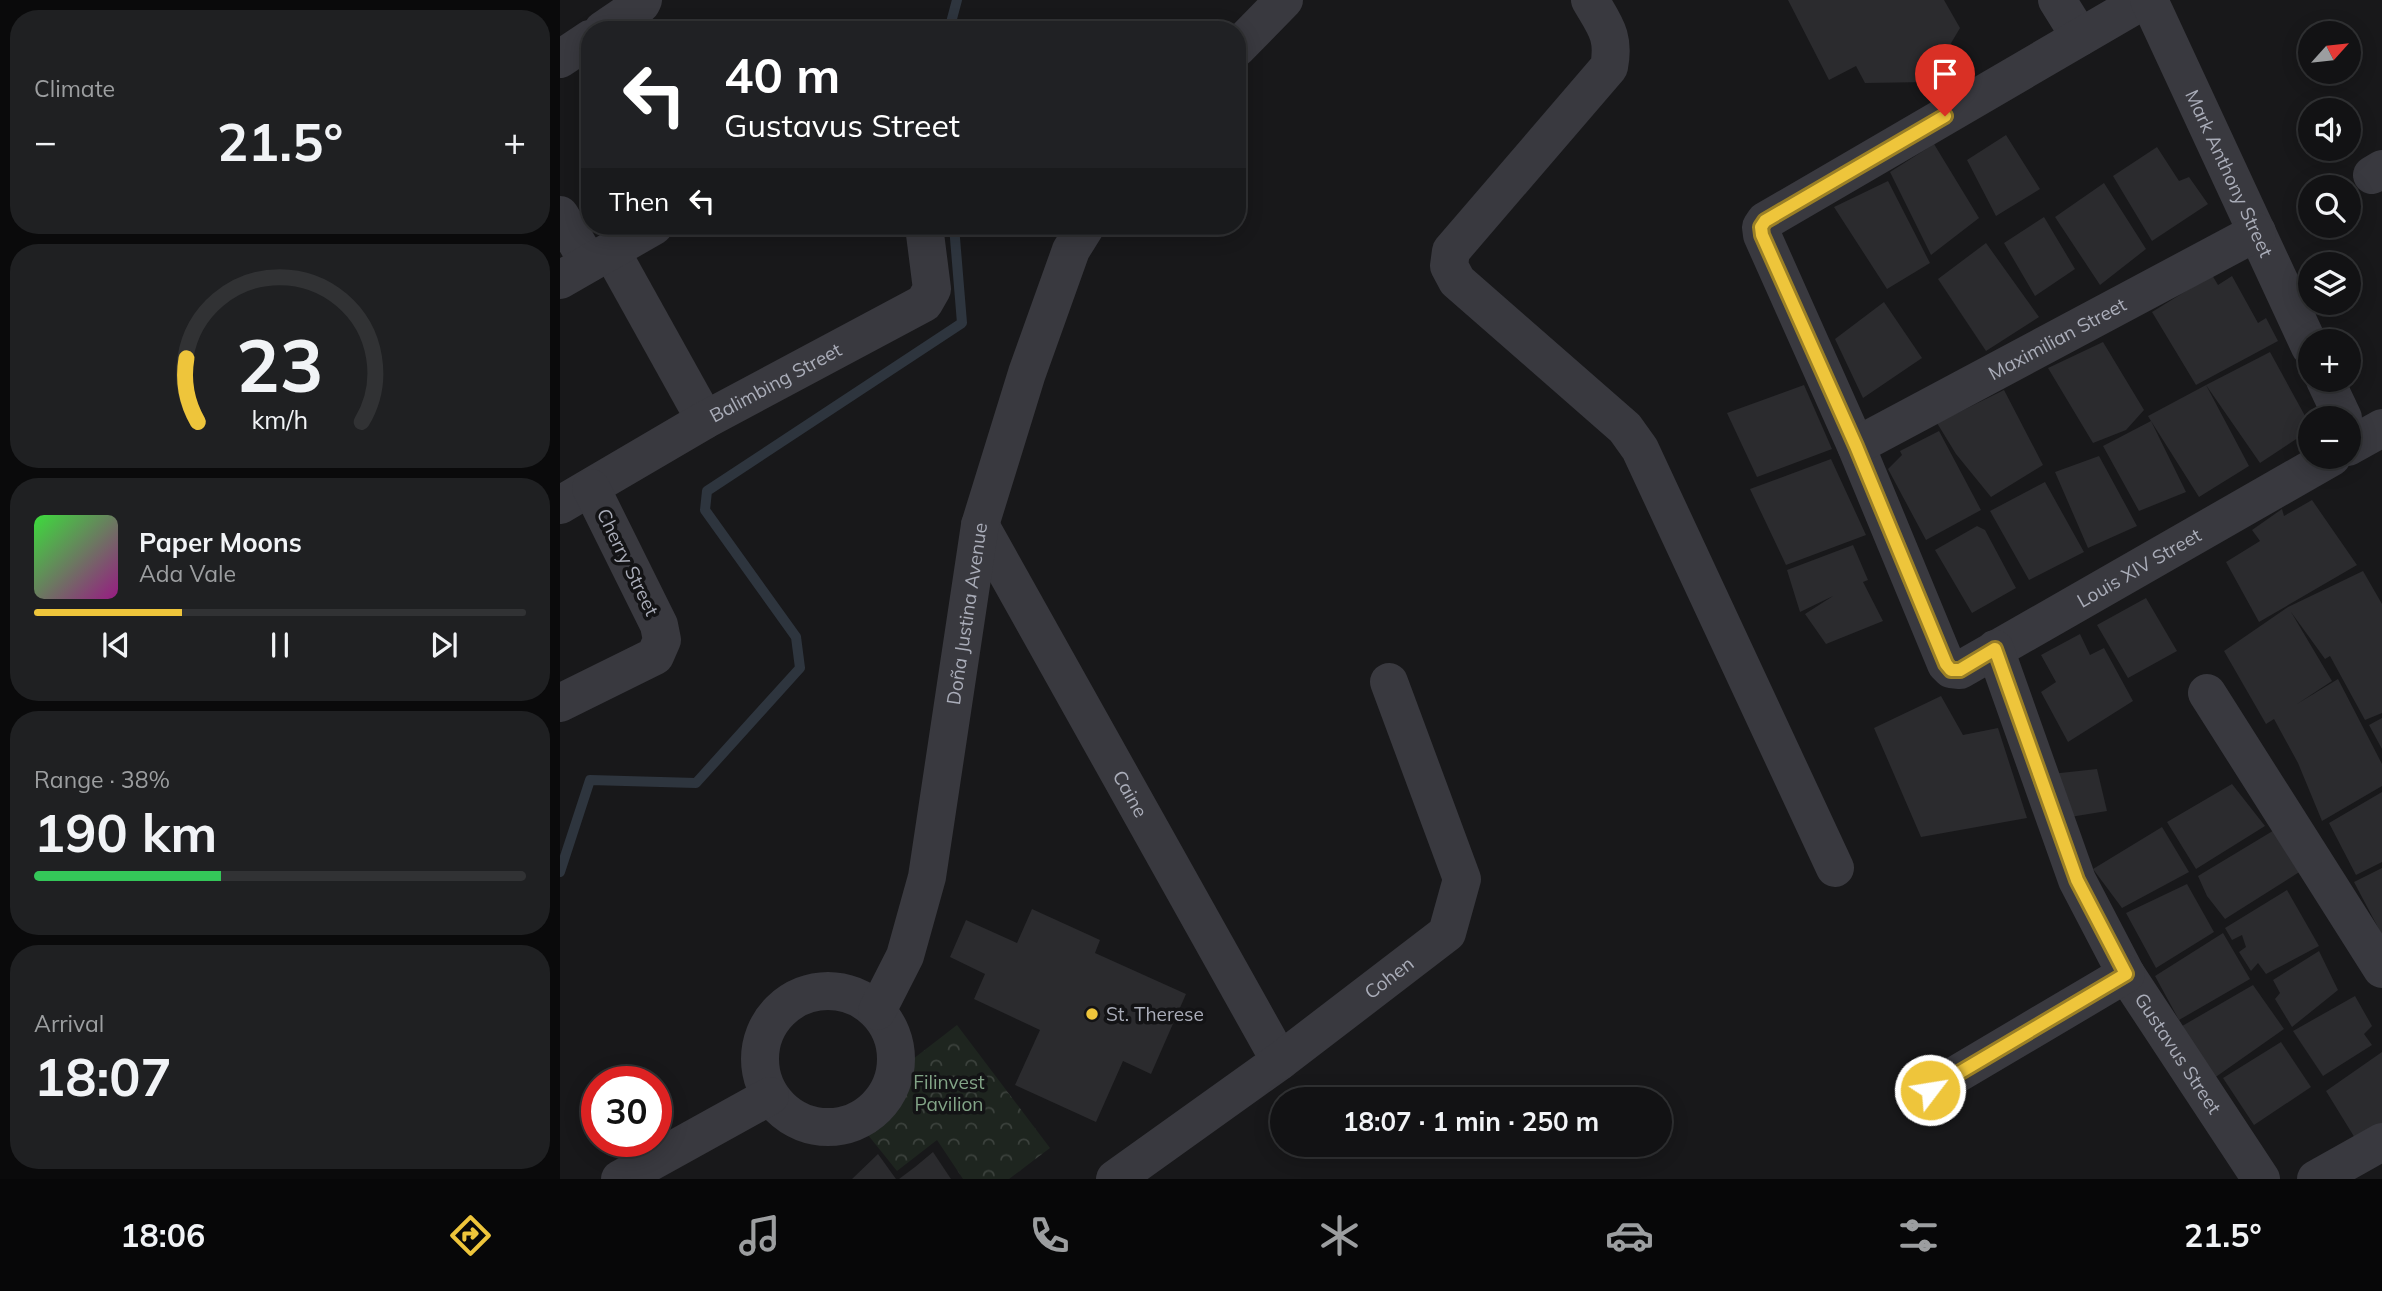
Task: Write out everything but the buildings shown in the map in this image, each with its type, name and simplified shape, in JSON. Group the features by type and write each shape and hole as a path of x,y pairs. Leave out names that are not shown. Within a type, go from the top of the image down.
{"street":[{"path":"616,21 643,0"},
{"path":"1246,39 1284,0"},
{"path":"1590,0 1607,29 1613,48 1609,67 1451,251 1448,266 1457,281 1625,428 1640,449 1835,867"},
{"path":"2057,0 2080,37"},
{"path":"1856,446 1762,235 1761,227 1765,221 2146,0"},
{"name":"Mark Anthony Street","path":"2146,0 2302,329"},
{"path":"560,60 581,45"},
{"path":"560,215 587,265 705,420"},
{"name":"Maximilian Street","path":"1856,446 2257,232"},
{"path":"587,265 639,235"},
{"name":"Balimbing Street","path":"576,496 705,420 924,303 932,289 924,235"},
{"name":"Doña Justina Avenue","path":"877,1011 905,956 927,877 980,525 1027,373 1071,250 1080,235"},
{"name":"Louis XIV Street","path":"1856,446 1946,664 1951,670 1960,670 2298,469"},
{"name":"Cherry Street","path":"560,703 655,656 662,640 659,625 576,496"},
{"name":"Caine","path":"980,525 1280,1061"},
{"name":"Gustavus Street","path":"1995,649 2077,880 2126,974 2261,1179"},
{"name":"Cohen","path":"1115,1179 1280,1061 1447,933 1462,879 1389,682"},
{"path":"2207,693 2382,969"},
{"path":"1930,1090 2126,974"},
{"path":"832,990 856,996 877,1011 890,1030 896,1052 895,1075 886,1096 871,1114 851,1124 828,1128 806,1125 785,1113 770,1096 760,1073 760,1048 768,1024 785,1005 807,993 832,990"},
{"path":"620,1179 770,1096"},
{"path":"2316,1179 2382,1142"}],"green space":[{"name":"Filinvest Pavilion","path":"957,1025 1050,1148 1009,1179 963,1179 937,1140 897,1171 868,1135 913,1059"}],"waterway":[{"path":"951,21 957,0"},
{"path":"560,872 590,780 696,783 800,668 796,637 705,510 707,491 962,323 955,235"}],"place":[{"name":"St. Therese","path":"1092,1014"}],"route":[{"path":"1930,1090 2126,974 2077,880 1995,649 1960,670 1951,670 1946,664 1856,446 1762,235 1761,227 1765,221 1945,116"}]}
